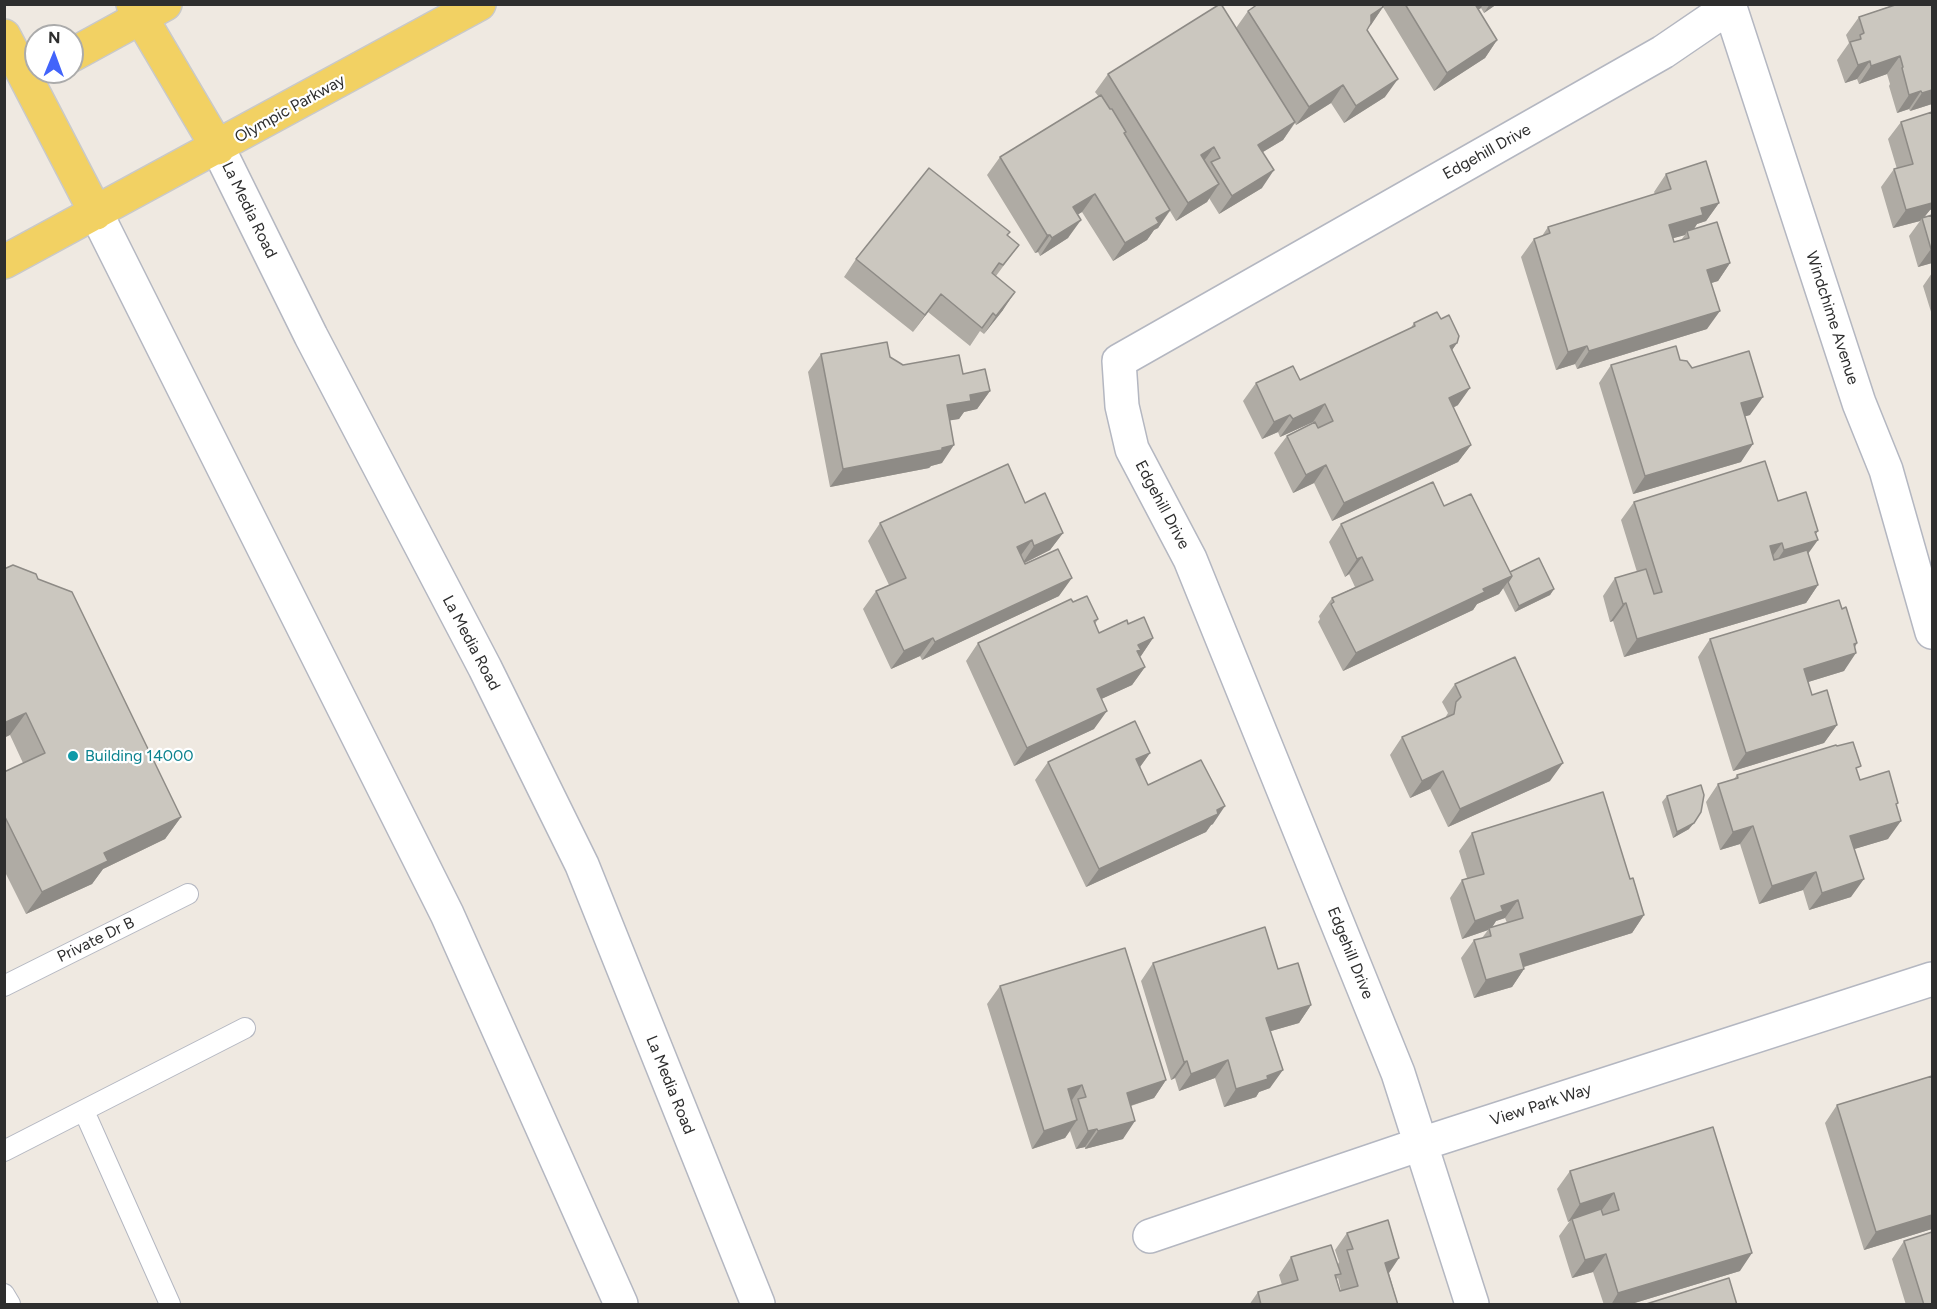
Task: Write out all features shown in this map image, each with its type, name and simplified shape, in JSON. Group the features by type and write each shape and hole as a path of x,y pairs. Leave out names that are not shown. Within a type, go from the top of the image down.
{"main road":[{"name":"Olympic Parkway","path":"4,262 219,148 479,4"},
{"name":"La Media Road","path":"146,9 219,148"},
{"path":"84,48 146,9"},
{"path":"4,36 24,81"},
{"path":"26,84 96,213"}],"street":[{"name":"Windchime Avenue","path":"1729,6 1859,403 1886,470 1932,632"},
{"name":"Edgehill Drive","path":"1472,1305 1398,1072 1190,560 1132,449 1122,406 1119,361 1663,52 1729,6"},
{"name":"La Media Road","path":"219,148 311,336 485,668 582,865 758,1305"},
{"path":"96,213 447,914 621,1305"},
{"name":"View Park Way","path":"1150,1236 1422,1144 1932,979"}],"lane":[{"name":"Private Dr B","path":"4,986 188,894"},
{"path":"4,1151 245,1028"},
{"path":"84,1111 170,1305"},
{"path":"4,1294 10,1305"}],"building":[{"path":"1220,4 1295,122 1258,145 1274,170 1232,196 1211,162 1220,158 1214,147 1201,155 1219,184 1188,203 1108,74"},
{"path":"1258,4 1382,4 1383,7 1371,15 1371,23 1367,30 1398,79 1356,106 1343,85 1309,107 1248,11"},
{"path":"1405,4 1475,4 1497,40 1447,73"},
{"path":"1898,4 1932,4 1932,90 1909,95 1900,56 1871,66 1870,61 1858,65 1850,42 1861,39 1860,35 1864,33 1859,17"},
{"path":"1101,95 1126,132 1124,133 1170,210 1156,218 1159,223 1125,243 1095,194 1073,207 1081,220 1052,238 1047,235 1000,157"},
{"path":"1932,112 1932,203 1906,210 1894,169 1913,164 1901,122"},
{"path":"1706,161 1719,203 1701,208 1703,215 1669,225 1674,242 1689,238 1687,231 1717,222 1730,263 1707,270 1720,311 1589,351 1587,346 1568,352 1534,239 1550,233 1548,227 1671,189 1666,174"},
{"path":"929,168 1010,232 1007,235 1019,245 1003,265 999,263 992,273 1015,292 996,316 993,313 982,328 941,294 925,315 856,259"},
{"path":"1932,215 1932,249 1931,249 1922,218"},
{"path":"1437,312 1441,319 1449,315 1459,336 1457,343 1450,346 1470,388 1449,398 1471,445 1344,503 1326,465 1306,475 1287,436 1315,422 1318,428 1333,421 1325,404 1293,419 1290,415 1274,422 1256,383 1293,366 1300,380 1415,326 1414,323"},
{"path":"887,342 890,357 903,365 959,355 963,374 985,369 990,391 970,395 971,401 947,405 954,445 942,448 942,450 843,469 821,354"},
{"path":"1676,346 1680,360 1687,361 1692,368 1749,351 1763,397 1741,403 1753,444 1645,476 1611,365"},
{"path":"1765,461 1778,501 1806,492 1818,531 1815,532 1818,540 1784,550 1782,543 1770,546 1774,560 1807,550 1818,585 1637,639 1626,603 1623,604 1615,578 1646,569 1654,594 1662,592 1634,502"},
{"path":"1008,464 1025,503 1045,493 1063,533 1034,546 1032,540 1017,547 1025,564 1058,549 1072,578 935,642 933,638 904,651 876,591 906,578 880,523"},
{"path":"1433,482 1444,506 1471,494 1512,576 1483,589 1485,592 1356,653 1331,604 1334,602 1332,598 1373,580 1362,557 1357,559 1341,524"},
{"path":"1539,558 1554,589 1519,606 1508,582 1512,576 1510,572"},
{"name":"Building 14000","path":"13,565 36,574 38,579 72,592 181,817 104,853 108,861 42,892 4,815 4,772 45,753 26,713 4,723 4,569"},
{"path":"1087,596 1098,619 1094,621 1099,633 1127,620 1128,624 1144,617 1153,638 1138,645 1141,650 1137,651 1145,667 1097,689 1107,711 1027,748 978,643 1071,599 1073,602"},
{"path":"1839,600 1842,609 1846,607 1857,643 1854,644 1856,653 1804,669 1812,695 1827,690 1837,725 1746,753 1710,639"},
{"path":"1515,657 1563,763 1460,809 1443,771 1422,781 1402,737 1454,714 1456,702 1461,697 1455,684"},
{"path":"1135,721 1150,753 1136,759 1148,785 1201,760 1225,806 1217,810 1218,814 1099,869 1048,762"},
{"path":"1853,742 1861,766 1856,768 1860,780 1889,771 1901,821 1850,836 1864,879 1822,893 1816,872 1772,886 1753,826 1733,832 1718,784 1738,778 1737,775"},
{"path":"1701,785 1704,795 1701,812 1694,823 1677,832 1667,796"},
{"path":"1603,792 1630,879 1633,878 1644,915 1520,954 1524,969 1486,980 1474,940 1491,936 1489,928 1523,918 1518,900 1501,906 1503,911 1475,921 1462,880 1484,874 1472,833"},
{"path":"1265,927 1278,969 1298,963 1311,1005 1266,1018 1283,1070 1267,1076 1268,1079 1236,1089 1228,1060 1191,1074 1187,1061 1184,1062 1153,963"},
{"path":"1125,948 1166,1080 1127,1093 1135,1121 1098,1131 1097,1129 1088,1131 1078,1099 1086,1097 1082,1085 1068,1089 1077,1120 1044,1131 1000,986"},
{"path":"1932,1076 1932,1215 1876,1232 1837,1105"},
{"path":"1713,1127 1752,1253 1618,1293 1606,1254 1585,1260 1572,1219 1601,1209 1603,1215 1619,1210 1614,1193 1580,1204 1570,1171"},
{"path":"1388,1220 1399,1258 1385,1263 1398,1305 1261,1305 1258,1292 1298,1280 1291,1257 1331,1245 1341,1274 1335,1275 1340,1291 1358,1286 1347,1250 1353,1249 1347,1233"},
{"path":"1932,1232 1932,1305 1924,1305 1904,1241"},
{"path":"1729,1278 1737,1305 1643,1305"}],"place":[{"name":"Building 14000","path":"73,756"}]}
